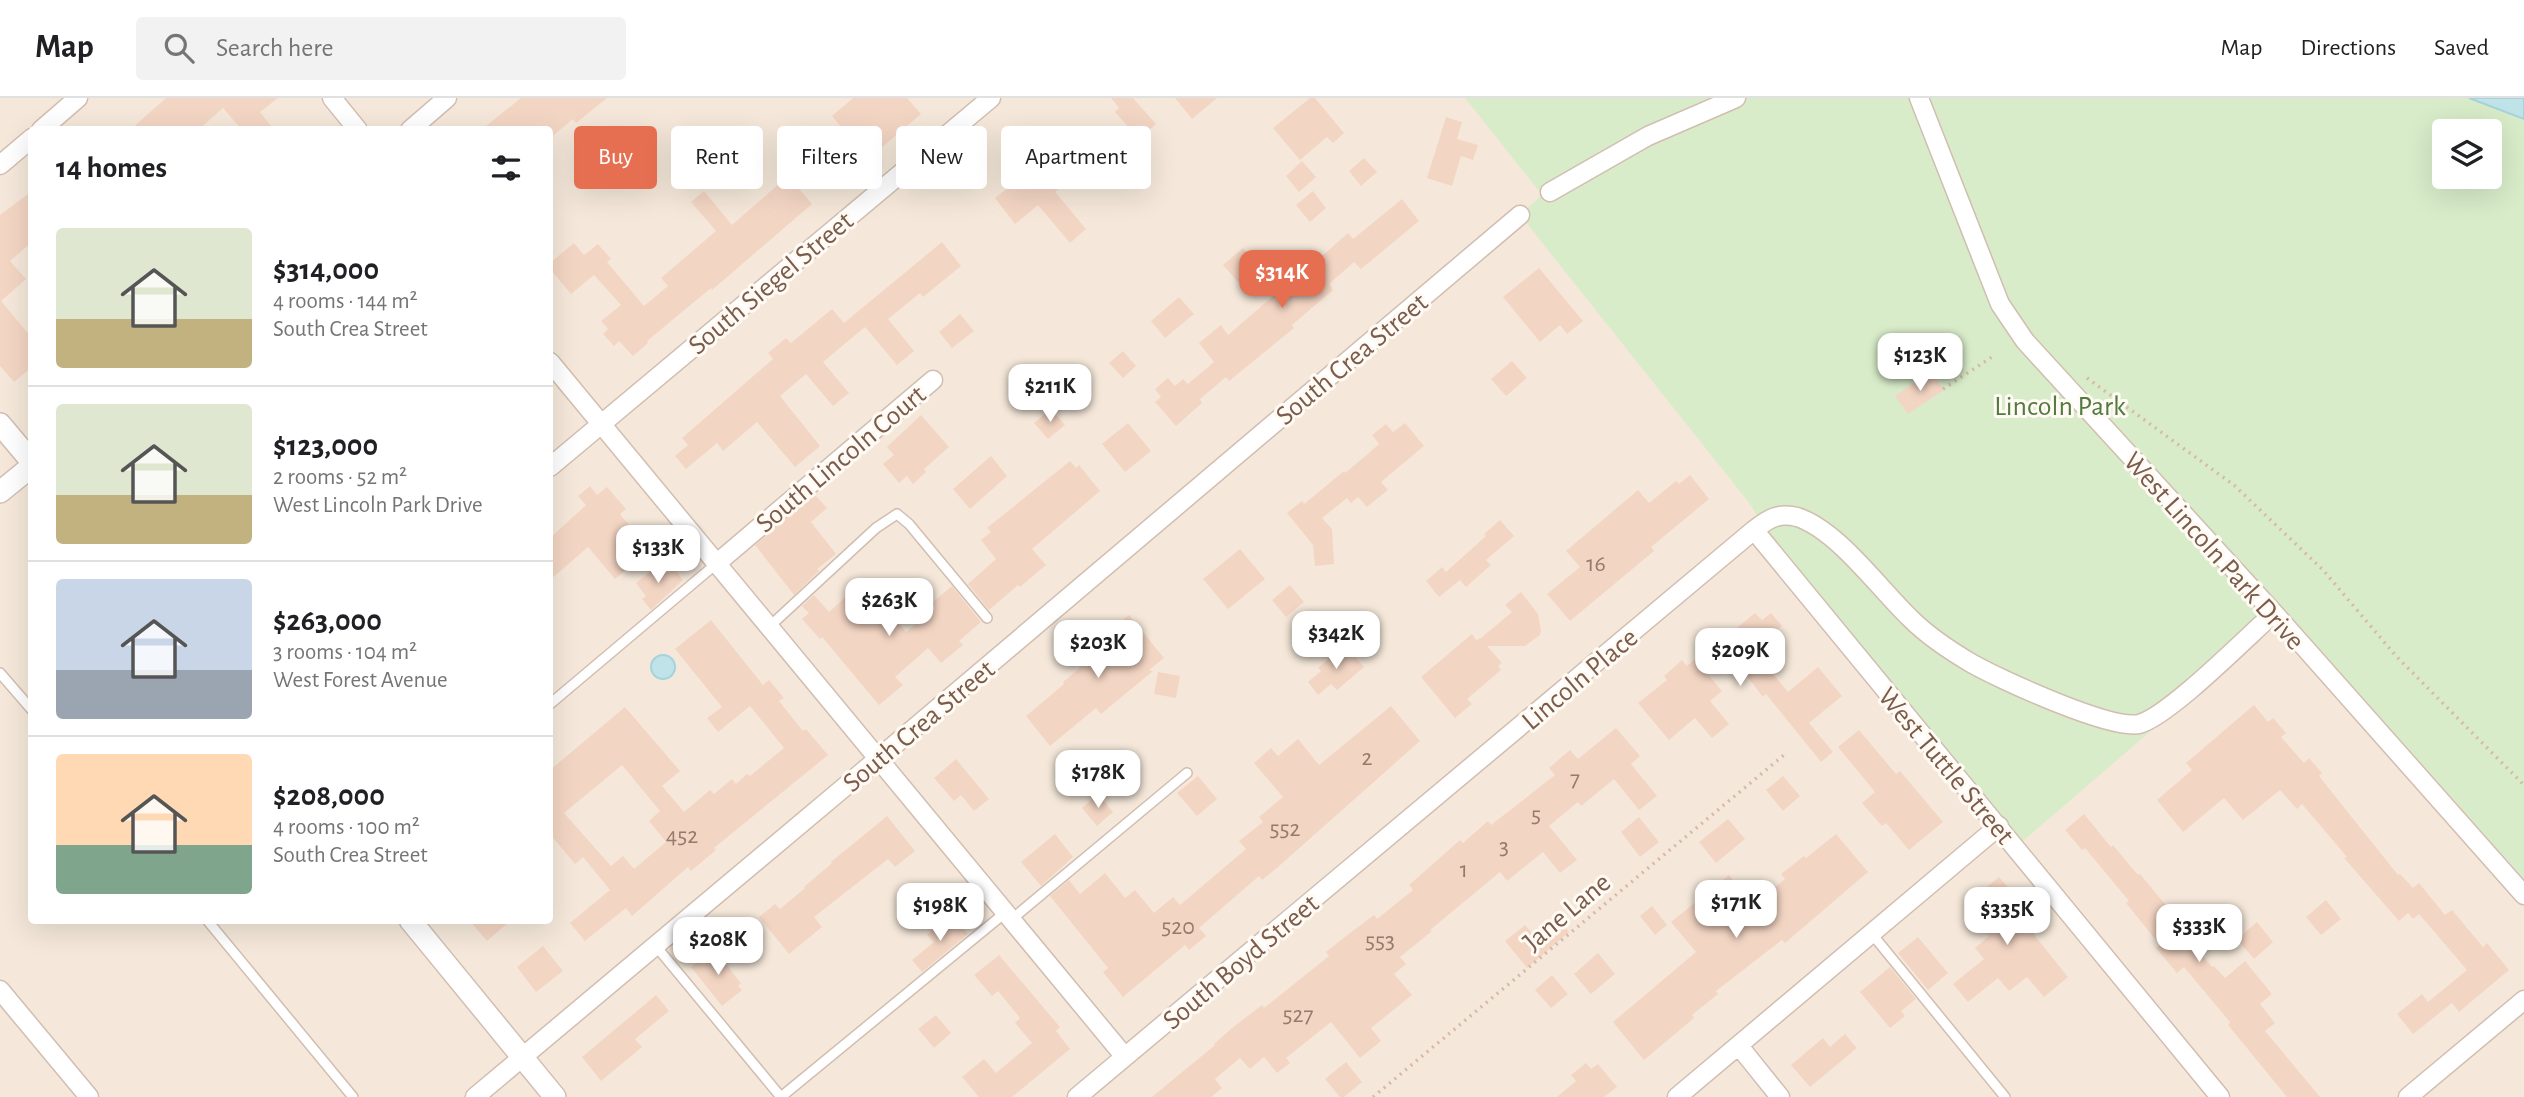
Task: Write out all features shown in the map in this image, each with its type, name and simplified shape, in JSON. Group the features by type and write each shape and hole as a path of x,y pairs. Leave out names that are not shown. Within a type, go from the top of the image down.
{"street":[{"path":"46,126 78,98"},
{"path":"332,98 355,126"},
{"path":"415,126 447,98"},
{"name":"South Siegel Street","path":"553,464 991,98"},
{"path":"1550,192 1648,136 1736,98"},
{"name":"West Lincoln Park Drive","path":"1919,98 1991,284 2011,323 2274,613 2524,895"},
{"path":"0,165 28,141"},
{"name":"South Crea Street","path":"475,1097 1520,215"},
{"path":"553,366 1125,1056"},
{"name":"South Lincoln Court","path":"716,564 933,380"},
{"path":"0,424 28,459"},
{"path":"0,492 28,468"},
{"path":"1754,530 1764,522 1781,515 1799,518 1826,534 1933,639 1973,664 2069,708 2116,724 2140,724 2169,708 2274,613"},
{"name":"Lincoln Place","path":"1404,825 1754,530"},
{"name":"West Tuttle Street","path":"1754,530 2220,1097"},
{"name":"South Boyd Street","path":"1077,1097 1404,825"},
{"path":"1678,1097 1999,826"},
{"path":"413,924 555,1097"},
{"path":"0,990 89,1097"},
{"path":"2408,1097 2524,1000"},
{"path":"1739,1046 1780,1097"}],"lane":[{"path":"769,626 876,528 897,514 909,524 987,618"},
{"path":"553,701 716,564"},
{"path":"0,673 28,705"},
{"path":"655,945 781,1097 1187,773"},
{"path":"210,924 353,1097"},
{"path":"1872,934 2005,1097"}],"path":[{"path":"1943,389 1992,357"},
{"path":"2079,373 2235,486 2323,570 2396,656 2524,785"},
{"name":"Jane Lane","path":"1373,1097 1784,755"}],"shaded area":[{"path":"0,98 2469,98 2524,119 2524,1097 0,1097"}],"green space":[{"name":"Lincoln Park","path":"1465,98 2469,98 2524,119 2524,879 2288,613 2023,841 1767,532 1750,504 1520,215 1542,195"}],"water":[{"path":"2469,98 2524,98 2524,119"},
{"path":"663,655 672,658 675,667 672,676 663,679 654,676 651,667 654,658"}],"building":[{"path":"166,98 278,98 260,112 271,126 239,126 223,108 203,126 134,126"},
{"path":"521,98 607,98 576,123 573,119 553,136 553,126 486,126"},
{"path":"853,98 907,98 921,114 907,126 896,126 896,135 882,147 882,126 840,126 832,116"},
{"path":"1111,98 1133,98 1156,124 1151,128 1151,126 1127,126 1115,112 1119,108"},
{"path":"1175,98 1217,98 1192,119"},
{"path":"1310,98 1315,98 1344,133 1333,143 1327,137 1300,160 1273,128"},
{"path":"1446,117 1462,122 1457,139 1478,145 1473,160 1461,156 1452,186 1427,178"},
{"path":"1364,158 1377,172 1361,186 1349,171"},
{"path":"1302,161 1316,177 1299,192 1286,176"},
{"path":"777,186 777,189 799,189 812,204 712,290 711,288 647,341 633,356 619,341 614,346 603,334 608,329 601,321 621,305 594,275 571,294 553,273 553,260 574,243 584,255 598,244 611,259 607,262 644,306 668,286 661,278 716,231 691,202 704,191 732,225"},
{"path":"1006,189 1059,189 1055,192 1086,229 1070,243 1038,205 1015,224 995,198"},
{"path":"1313,191 1326,208 1310,222 1296,205"},
{"path":"28,194 28,245 10,261 26,279 1,301 28,333 28,370 14,382 0,366 0,215"},
{"path":"1402,199 1419,221 1361,269 1354,262 1329,284 1333,290 1292,325 1294,328 1229,381 1226,377 1200,399 1202,403 1176,426 1155,402 1161,397 1155,389 1168,378 1175,386 1183,379 1188,384 1214,362 1199,343 1221,325 1228,335 1279,291 1267,277 1298,249 1312,265 1348,233 1353,239"},
{"path":"942,242 961,266 923,297 920,293 888,319 914,351 897,365 865,327 823,362 849,393 833,406 806,374 780,396 820,446 795,467 757,422 723,451 717,443 686,469 675,456 688,445 682,438 773,359 768,353 786,338 791,343 832,309 844,323"},
{"path":"1243,248 1258,265 1238,282 1223,265"},
{"path":"1539,268 1583,321 1567,334 1560,325 1540,342 1503,297"},
{"path":"1179,297 1194,314 1165,338 1151,321"},
{"path":"960,314 974,331 952,348 939,332"},
{"path":"1123,351 1136,366 1123,378 1109,363"},
{"path":"1512,361 1527,378 1506,396 1491,379"},
{"path":"1931,371 1944,390 1908,414 1895,396"},
{"path":"1051,409 1065,425 1048,439 1034,423"},
{"path":"921,415 949,447 924,469 926,472 913,484 907,476 899,483 883,464 894,455 887,447"},
{"path":"1128,423 1151,451 1125,472 1102,444"},
{"path":"1405,423 1424,446 1381,482 1388,490 1367,507 1358,497 1351,503 1347,498 1322,518 1332,529 1334,564 1315,566 1313,545 1287,513 1302,501 1304,504 1369,453 1379,444 1372,435 1386,424 1393,432"},
{"path":"991,456 1007,476 970,509 953,489"},
{"path":"1070,461 1076,468 1079,465 1100,491 1032,549 1046,565 989,610 968,584 996,559 981,540 991,532 987,528"},
{"path":"1690,475 1709,499 1651,547 1654,551 1570,621 1547,594 1580,567 1566,551 1638,490 1649,503 1676,481 1679,484"},
{"path":"590,486 597,495 607,487 626,509 620,514 640,537 619,556 629,567 615,579 588,547 553,577 553,535 586,505 578,496"},
{"path":"815,495 827,508 811,522 836,554 817,569 819,571 794,595 755,545"},
{"path":"1500,520 1514,536 1486,560 1491,565 1466,587 1460,580 1439,597 1426,581 1442,567 1446,572"},
{"path":"1240,549 1265,579 1228,609 1203,579"},
{"path":"660,564 667,573 674,568 683,580 651,610 642,599 646,596 636,583"},
{"path":"1290,585 1304,602 1286,617 1272,600"},
{"path":"952,586 981,622 959,641 963,645 941,663 928,648 895,677 903,685 879,705 822,637 820,639 802,619 809,613 802,606 814,595 829,612 848,595 854,595 889,632 899,624 906,632 935,608 932,603"},
{"path":"1521,592 1538,614 1540,635 1525,646 1487,646 1502,663 1498,666 1501,670 1467,699 1472,704 1455,718 1421,677 1472,634 1476,640 1481,638 1512,612 1505,605"},
{"path":"1755,613 1762,620 1771,613 1782,626 1773,633 1778,640 1759,657 1788,692 1818,667 1842,696 1809,723 1833,752 1821,762 1766,694 1763,697 1730,654 1707,673 1722,691 1710,701 1729,724 1712,738 1695,718 1669,740 1638,703 1667,680 1664,676 1682,660 1687,666 1695,659 1697,661"},
{"path":"1129,615 1164,658 1149,670 1153,671 1101,714 1096,708 1050,746 1026,716 1064,684 1063,682 1080,668 1076,663"},
{"path":"711,620 763,685 769,680 784,698 779,701 803,731 806,729 828,755 714,848 716,850 691,871 688,867 632,916 626,908 585,941 570,923 610,890 583,857 575,864 553,838 553,767 625,707 680,771 662,786 684,812 710,790 714,794 732,779 736,784 747,774 750,776 784,748 750,706 718,732 707,718 722,707 675,649","holes":["622,765 660,811 649,821 666,842 634,869 623,856 611,866 564,813"]},
{"path":"1345,645 1364,667 1337,690 1331,684 1318,695 1308,682 1321,671 1318,668"},
{"path":"1158,672 1180,676 1176,698 1154,694"},
{"path":"2254,705 2268,722 2273,718 2286,733 2281,737 2304,763 2309,758 2322,773 2319,776 2398,875 2413,888 2419,883 2445,915 2452,910 2483,947 2487,943 2509,970 2459,1012 2452,1003 2413,1034 2397,1014 2422,994 2428,1002 2467,970 2419,914 2413,919 2408,913 2399,921 2344,858 2347,857 2302,804 2297,809 2280,790 2243,820 2224,798 2183,832 2157,800 2192,770 2186,763"},
{"path":"1391,706 1420,741 1278,867 1262,880 1259,876 1199,928 1206,936 1189,950 1185,945 1123,997 1103,972 1108,968 1050,896 1069,880 1080,894 1105,873 1125,898 1135,890 1154,913 1173,897 1180,905 1246,849 1239,841 1263,822 1259,817 1283,797 1254,763 1271,748 1278,756 1298,739 1319,765"},
{"path":"1616,728 1640,756 1631,764 1657,796 1639,810 1614,779 1581,806 1578,802 1549,826 1577,860 1560,873 1543,852 1507,881 1500,872 1430,930 1432,931 1400,957 1406,964 1394,974 1412,995 1371,1028 1381,1041 1360,1058 1331,1022 1286,1058 1290,1063 1277,1073 1264,1057 1250,1069 1240,1058 1215,1079 1222,1088 1211,1097 1152,1097 1232,1028 1262,1005 1264,1008 1329,956 1326,952 1346,936 1374,915 1377,919 1413,890 1409,885 1460,840 1463,843 1488,821 1491,825 1555,775 1549,768 1570,750 1578,759"},
{"path":"1859,730 1896,774 1900,771 1943,822 1909,850 1886,823 1882,826 1862,803 1875,792 1838,747"},
{"path":"956,759 989,799 974,811 961,795 954,801 934,778"},
{"path":"1198,776 1217,799 1197,816 1177,793"},
{"path":"1783,776 1800,796 1783,811 1766,790"},
{"path":"1098,794 1113,812 1097,826 1082,808"},
{"path":"2084,814 2111,847 2113,845 2138,875 2140,874 2169,909 2166,912 2212,967 2225,978 2245,961 2272,994 2260,1004 2275,1023 2265,1031 2320,1097 2287,1097 2184,967 2177,973 2156,948 2160,945 2126,903 2129,901 2085,848 2082,850 2065,830"},
{"path":"887,816 915,851 895,867 888,859 814,917 822,927 789,954 759,917 775,904 780,909"},
{"path":"1639,817 1659,842 1640,857 1621,832"},
{"path":"1728,819 1745,839 1716,863 1699,842"},
{"path":"1055,834 1073,857 1041,886 1021,862"},
{"path":"1836,834 1868,872 1785,943 1782,940 1716,991 1718,994 1692,1015 1694,1018 1644,1060 1613,1022 1696,952 1671,922 1729,875 1741,890 1749,909 1785,879 1781,874"},
{"path":"1999,877 2022,904 2015,911 2068,977 2044,997 2027,977 2009,991 1998,978 1968,1002 1953,984 1984,959 1975,948 1989,936 1964,906"},
{"path":"2326,900 2341,919 2321,935 2306,917"},
{"path":"1652,906 1667,925 1655,935 1640,916"},
{"path":"948,917 954,925 958,922 968,934 922,972 912,960 934,942 927,935"},
{"path":"1557,917 1569,932 1527,968 1505,941 1525,925 1534,935"},
{"path":"2257,922 2273,942 2254,959 2237,939"},
{"path":"472,924 506,924 487,941"},
{"path":"1918,937 1948,973 1928,990 1898,953"},
{"path":"543,946 563,971 536,992 517,967"},
{"path":"714,949 741,983 738,986 742,990 722,1006 691,967"},
{"path":"1598,953 1615,974 1591,994 1574,974"},
{"path":"999,955 1060,1027 1056,1031 1070,1049 1012,1097 979,1097 962,1077 984,1059 996,1073 1032,1043 1015,1023 1020,1018 998,991 992,996 974,975"},
{"path":"1890,967 1916,999 1901,1011 1905,1016 1890,1028 1860,992"},
{"path":"1552,975 1568,994 1551,1008 1535,990"},
{"path":"656,995 669,1011 635,1039 642,1047 601,1081 582,1057"},
{"path":"936,1015 951,1033 934,1048 918,1029"},
{"path":"1845,1034 1857,1048 1810,1087 1791,1065 1823,1038 1830,1047"},
{"path":"1346,1062 1362,1082 1344,1097 1340,1097 1325,1079"},
{"path":"1586,1063 1591,1069 1598,1064 1617,1087 1604,1097 1557,1097 1576,1081 1571,1075"}]}
